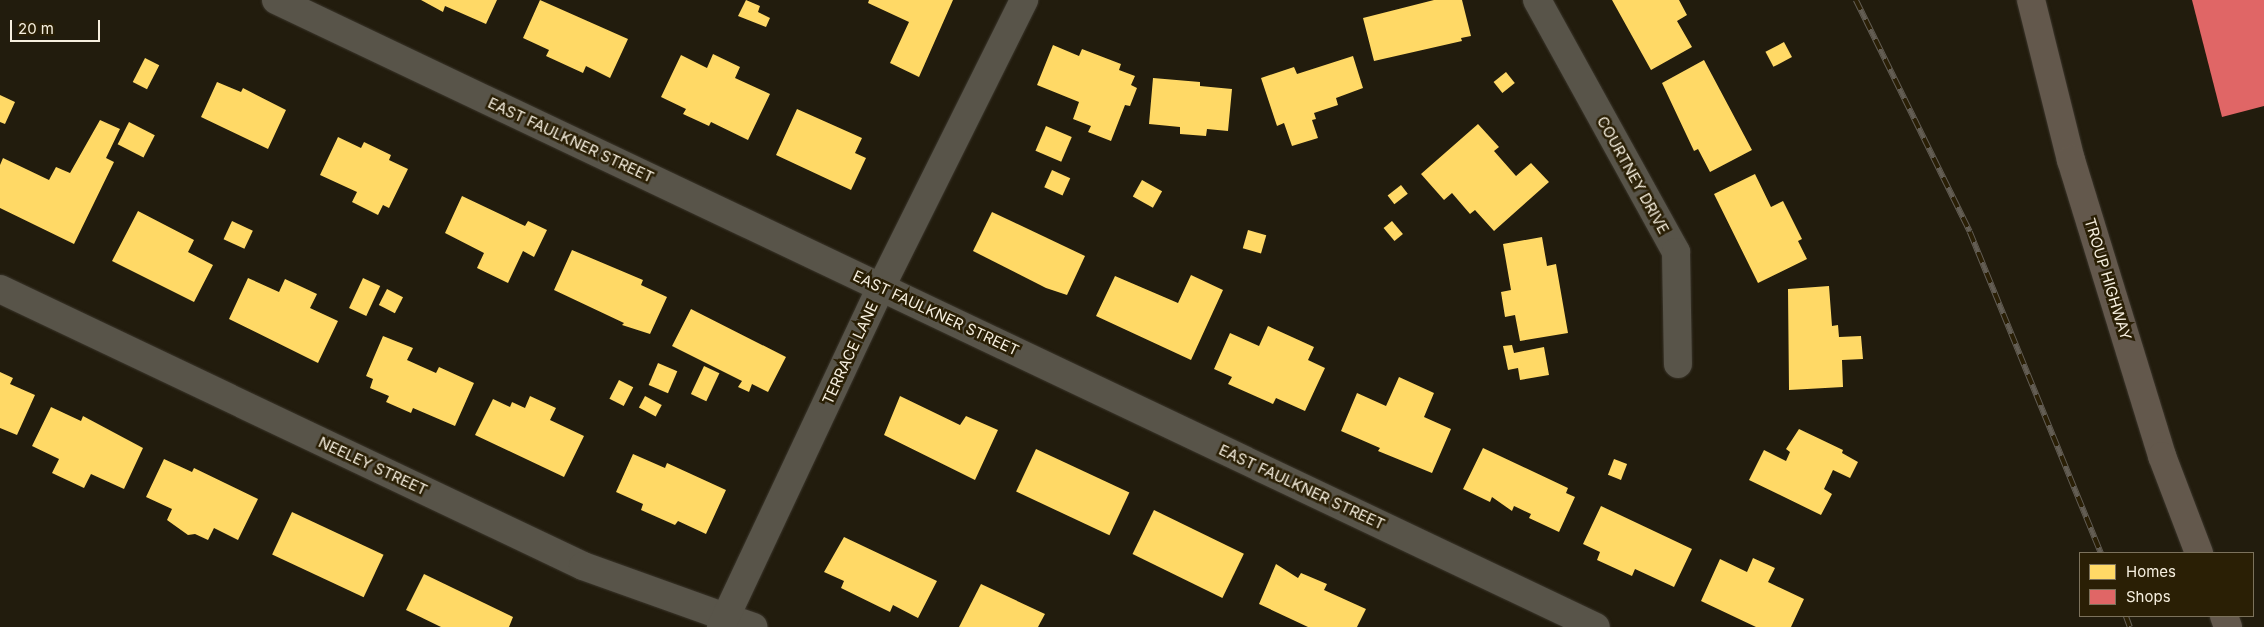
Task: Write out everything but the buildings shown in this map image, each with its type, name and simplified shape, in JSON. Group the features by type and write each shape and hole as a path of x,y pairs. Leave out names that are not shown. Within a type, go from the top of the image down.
{"main road":[{"name":"TROUP HIGHWAY","path":"2031,0 2071,160 2162,456 2199,552"}],"street":[{"name":"EAST FAULKNER STREET","path":"276,0 1596,627"},
{"name":"TERRACE LANE","path":"723,623 881,287 1024,0"},
{"name":"COURTNEY DRIVE","path":"1537,0 1676,252 1678,364"},
{"name":"NEELEY STREET","path":"0,288 583,566 723,623 753,627"}],"railway":[{"path":"1856,0 1970,232 2101,552"},
{"path":"2126,617 2130,627"}]}
